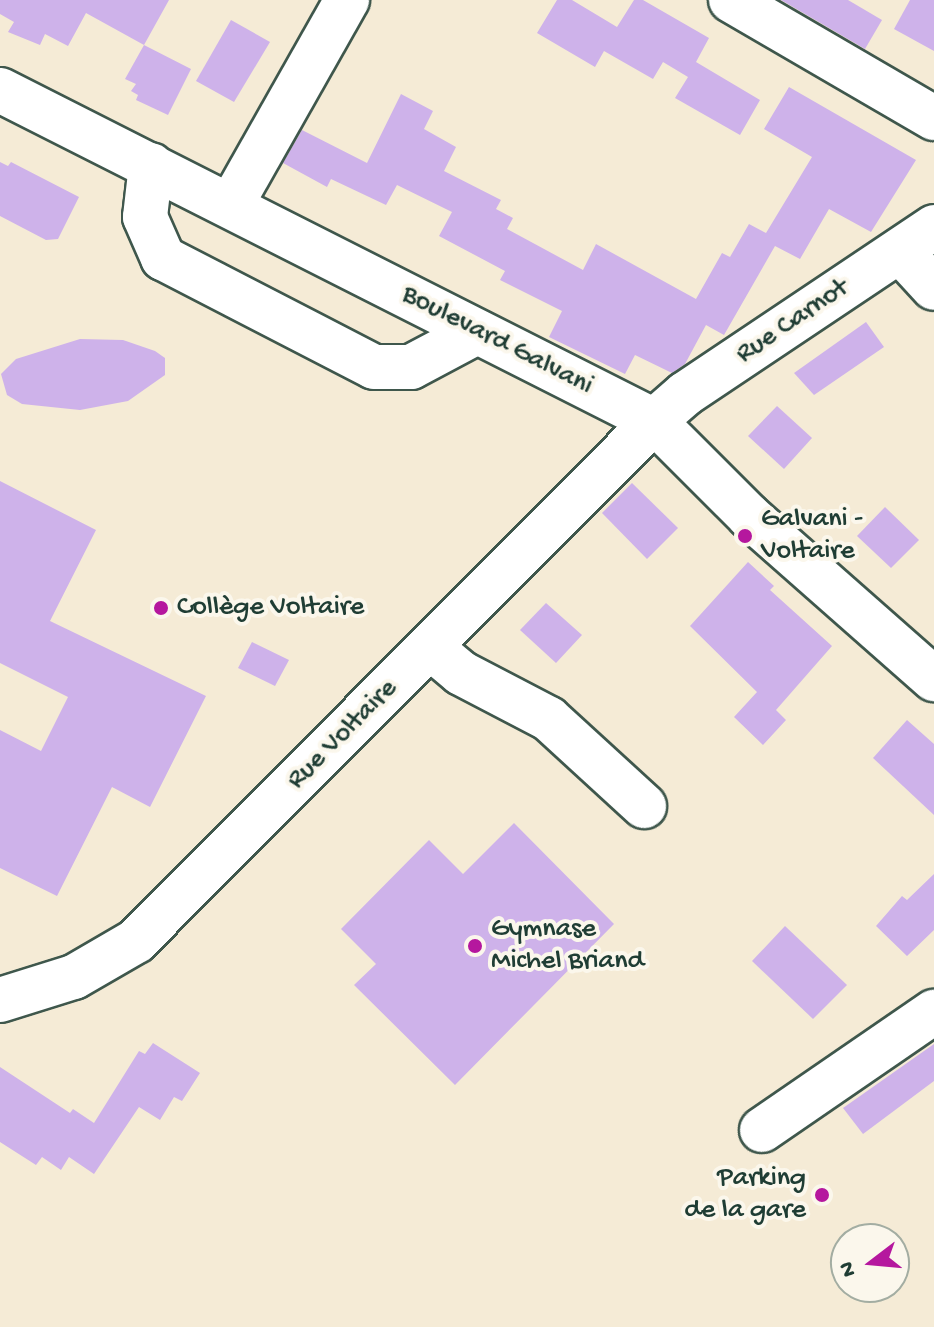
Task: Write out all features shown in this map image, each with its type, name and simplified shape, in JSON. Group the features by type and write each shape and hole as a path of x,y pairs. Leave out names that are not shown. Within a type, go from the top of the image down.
{"street":[{"path":"231,205 347,0"},
{"path":"731,0 934,118"},
{"name":"Boulevard Galvani","path":"0,90 654,421 749,516 934,679"},
{"path":"151,165 145,217 163,258 374,367 411,367 477,332"},
{"path":"917,239 934,288"},
{"name":"Rue Carnot","path":"654,421 685,394 917,239"},
{"name":"Rue Voltaire","path":"0,1000 74,977 136,941 654,421"},
{"path":"430,647 461,673 549,719 644,806"},
{"path":"762,1130 934,1012"}],"building":[{"path":"0,0 169,0 144,45 86,13 68,46 45,34 40,45 8,32 14,22 0,14"},
{"path":"557,0 572,0 617,27 634,0 643,0 709,38 696,62 760,100 740,135 675,98 688,77 663,62 653,79 604,51 595,67 537,33"},
{"path":"781,0 848,0 882,20 865,49"},
{"path":"910,0 934,0 934,51 894,29"},
{"path":"231,20 270,42 234,102 196,81"},
{"path":"144,45 191,69 168,115 136,100 138,95 131,91 136,84 125,79"},
{"path":"789,87 916,160 871,232 829,209 800,259 775,246 724,335 706,325 685,364 672,373 635,355 625,374 549,337 562,311 500,280 505,271 439,236 452,212 397,185 386,205 331,179 327,187 283,163 302,130 367,163 401,94 433,111 424,129 456,147 444,171 501,200 496,209 513,218 507,229 583,270 596,244 696,299 722,253 730,257 749,224 766,233 812,157 764,129"},
{"path":"0,162 8,166 11,162 79,197 58,239 46,240 0,216"},
{"path":"866,322 884,347 814,395 794,373"},
{"path":"80,339 123,340 155,351 165,358 165,375 128,401 80,410 22,404 7,395 1,374 16,359"},
{"path":"777,406 812,438 784,469 748,436"},
{"path":"0,481 96,530 50,621 206,696 150,807 112,787 57,896 0,868 0,730 41,751 68,697 0,663"},
{"path":"632,483 678,528 647,559 602,513"},
{"path":"885,507 919,540 891,568 857,536"},
{"path":"748,562 774,586 770,590 832,646 776,710 786,720 763,745 734,717 757,692 690,626"},
{"path":"546,603 582,635 556,663 520,630"},
{"path":"252,642 289,660 275,686 238,668"},
{"path":"907,720 934,744 934,815 873,758"},
{"name":"Gymnase Michel Briand","path":"514,823 614,924 455,1085 354,985 376,964 341,929 429,840 463,874"},
{"path":"934,874 934,930 907,956 876,926 902,896 907,900"},
{"path":"785,926 847,985 813,1019 752,961"},
{"path":"153,1043 200,1073 182,1101 174,1097 160,1120 139,1107 94,1174 69,1157 61,1170 42,1157 36,1165 0,1142 0,1067 70,1113 73,1109 94,1123 139,1051 145,1054"},
{"path":"934,1044 934,1081 863,1134 843,1108"}],"place":[{"name":"Galvani - Voltaire","path":"745,536"},
{"name":"Collège Voltaire","path":"161,608"},
{"name":"Gymnase Michel Briand","path":"475,946"},
{"name":"Parking de la gare","path":"822,1195"}]}
